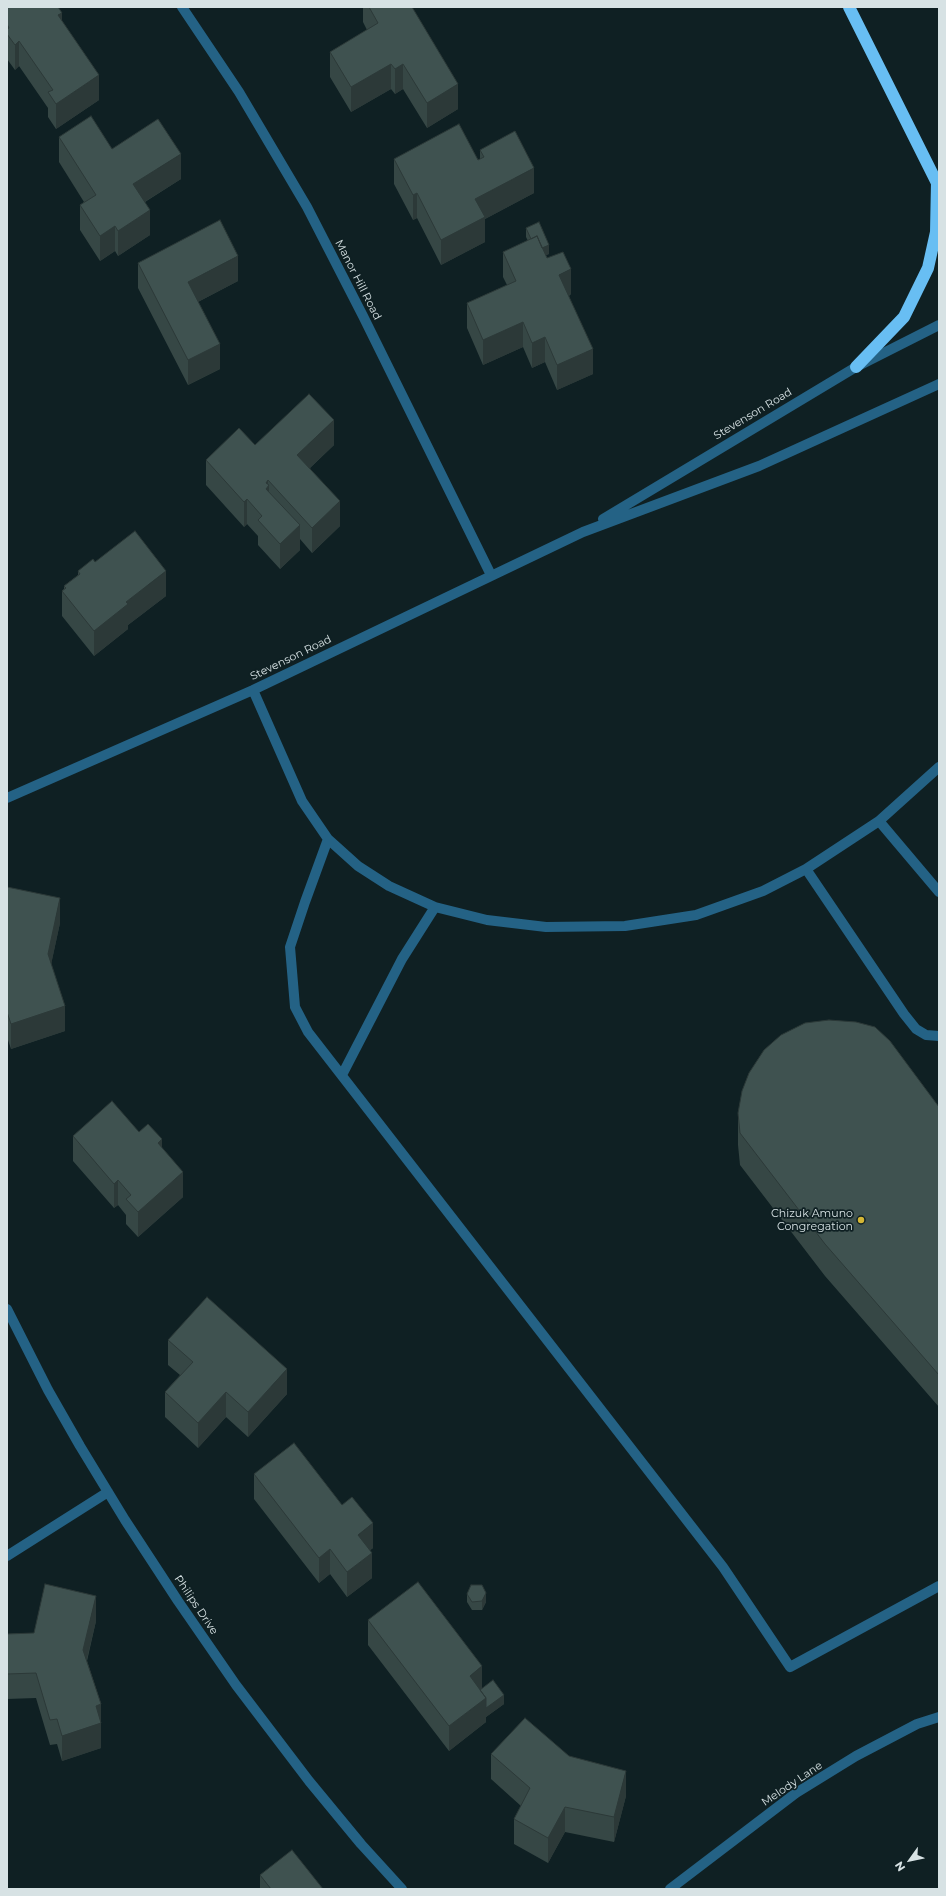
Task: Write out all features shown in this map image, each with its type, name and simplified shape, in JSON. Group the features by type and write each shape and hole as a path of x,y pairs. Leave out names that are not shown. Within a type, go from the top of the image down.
{"highway":[{"path":"850,7 938,185 936,232 928,268 904,317 856,367"}],"street":[{"name":"Manor Hill Road","path":"182,7 239,92 306,207 363,316 491,575"},
{"name":"Stevenson Road","path":"582,532 856,367 939,324"},
{"name":"Stevenson Road","path":"7,798 253,690 582,532 759,466 939,384"},
{"path":"253,690 302,801 328,839 358,866 389,886 435,907 487,920 546,927 625,926 696,915 763,891 806,869 879,821 939,767"},
{"path":"879,821 939,892"},
{"path":"328,839 304,902 290,947 295,1007 308,1032 723,1567 790,1667 939,1586"},
{"path":"806,869 904,1014 916,1029 926,1035 939,1036"},
{"path":"342,1075 402,959 435,907"},
{"name":"Philips Drive","path":"7,1309 48,1390 108,1492 178,1601 236,1685 309,1781 361,1844 402,1889"},
{"path":"7,1556 108,1492"},
{"name":"Melody Lane","path":"670,1889 796,1793 856,1756 903,1731 917,1724 939,1717"}],"building":[{"path":"7,7 58,7 62,13 58,15 99,75 56,104 48,92 53,90 19,41 15,45 7,34 7,29 9,28 7,24"},
{"path":"369,7 412,7 458,84 427,103 403,64 395,69 391,64 351,87 330,52 378,23"},
{"path":"91,116 112,149 158,119 181,154 133,184 150,210 118,231 115,226 100,236 80,205 96,195 59,137"},
{"path":"459,124 478,160 484,157 480,150 515,131 534,168 475,199 485,217 441,240 417,193 413,195 394,159"},
{"path":"220,220 238,256 188,282 220,344 188,360 138,263"},
{"path":"539,222 549,245 542,248 537,236 531,239 526,228"},
{"path":"537,236 547,258 563,252 571,269 559,275 593,349 557,365 545,337 532,343 523,322 483,340 467,303 516,281 503,252"},
{"path":"309,394 334,420 297,455 340,501 312,528 268,480 266,483 269,485 266,489 300,525 280,544 258,520 262,516 247,499 244,502 206,460 239,428 255,445"},
{"path":"135,531 166,571 126,602 128,604 94,631 62,591 66,588 64,586 80,574 78,571 93,559 95,562"},
{"path":"7,887 60,898 48,954 65,1006 11,1024 7,1012"},
{"name":"Chizuk Amuno Congregation","path":"829,1020 856,1022 875,1027 890,1041 939,1107 939,1375 825,1244 740,1133 738,1113 742,1091 749,1073 764,1050 781,1035 805,1023"},
{"path":"112,1101 139,1132 148,1124 162,1139 158,1143 183,1172 138,1212 126,1199 131,1195 118,1180 114,1184 73,1136"},
{"path":"207,1297 287,1369 248,1412 226,1392 198,1423 165,1392 193,1362 168,1340"},
{"path":"294,1443 342,1505 352,1497 373,1523 358,1535 372,1553 347,1572 330,1549 319,1558 254,1474"},
{"path":"418,1582 482,1666 470,1676 486,1698 449,1726 368,1620"},
{"path":"45,1584 96,1596 83,1650 101,1704 96,1706 101,1723 62,1736 57,1719 50,1720 36,1673 7,1674 7,1634 34,1633"},
{"path":"471,1585 482,1585 486,1593 482,1601 472,1602 467,1594"},
{"path":"493,1680 504,1695 486,1708 486,1698 480,1690"},
{"path":"525,1718 569,1756 626,1771 614,1817 565,1807 548,1838 514,1819 530,1788 491,1754"},
{"path":"292,1850 323,1889 271,1889 260,1875"}],"place":[{"name":"Chizuk Amuno Congregation","path":"861,1220"}]}
